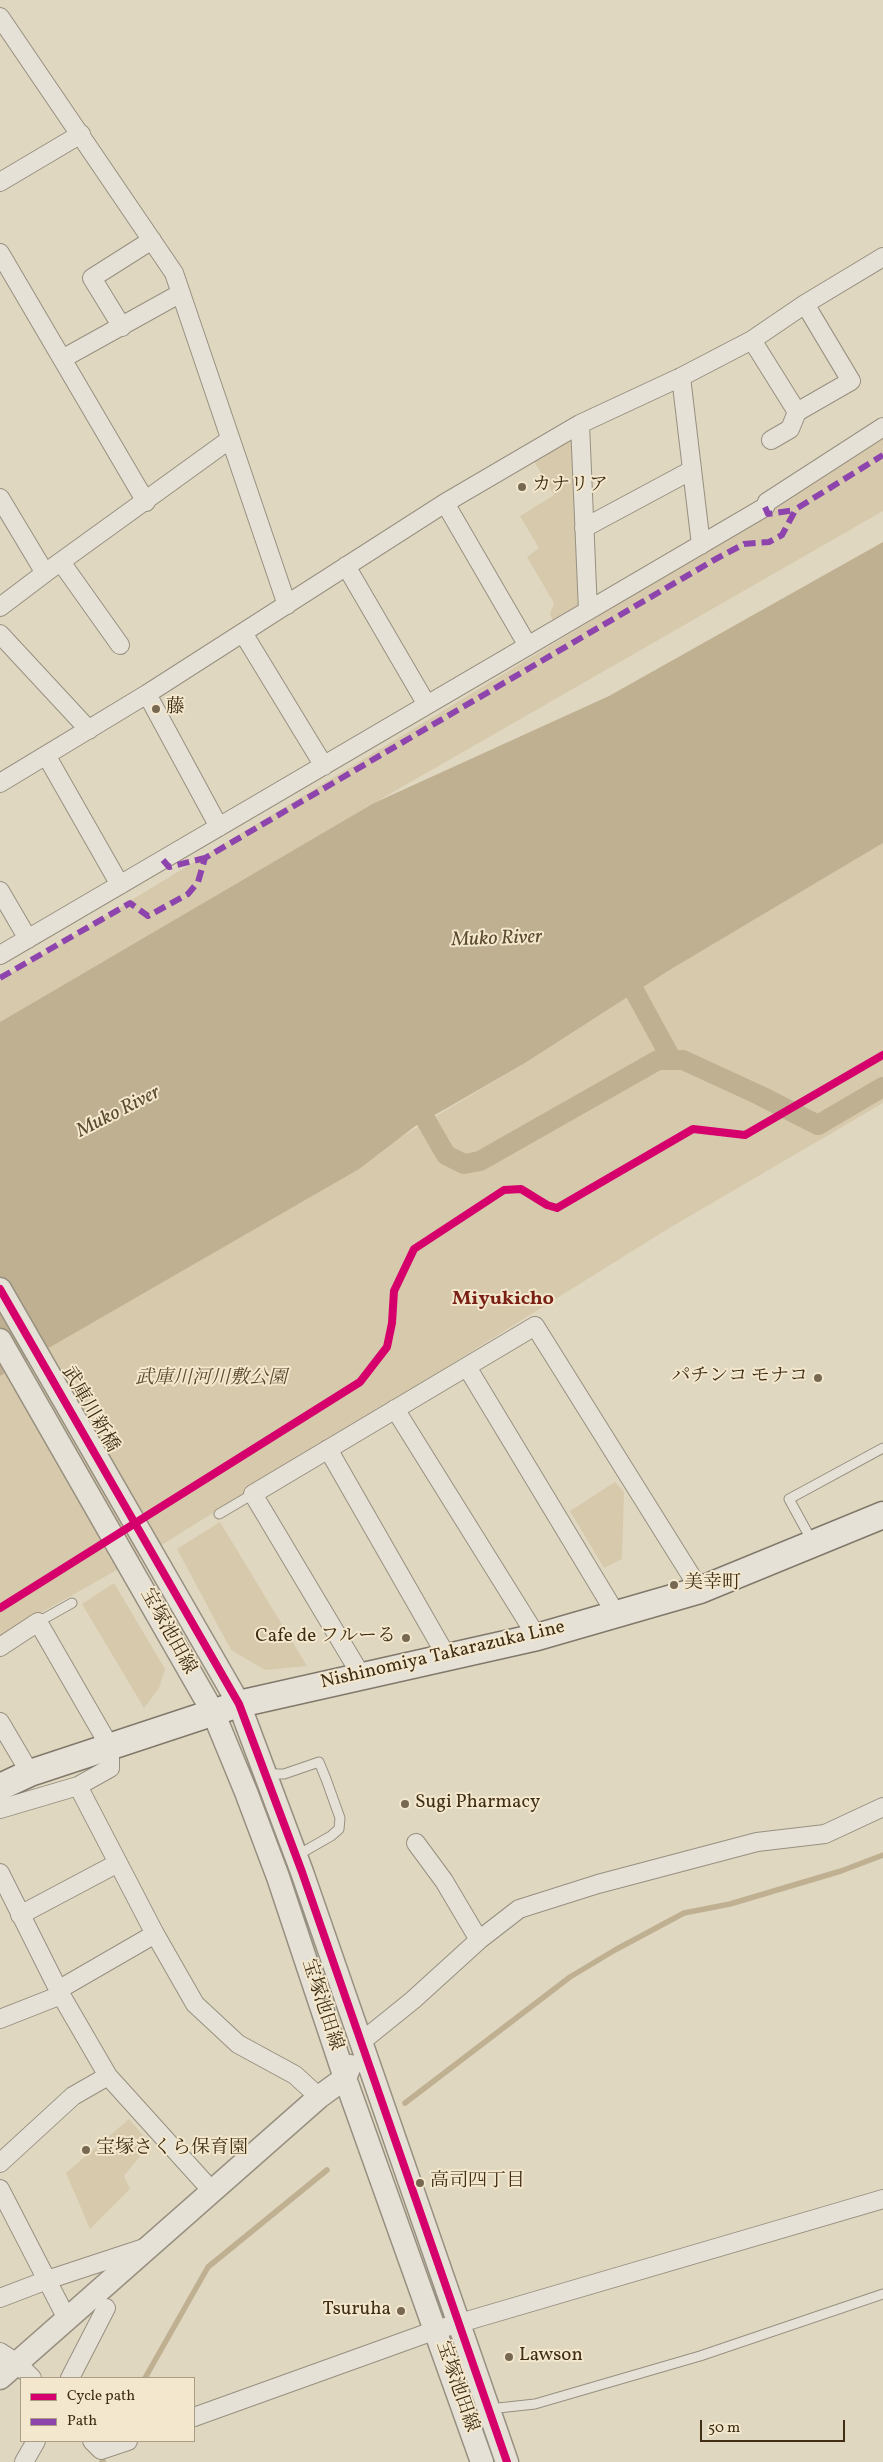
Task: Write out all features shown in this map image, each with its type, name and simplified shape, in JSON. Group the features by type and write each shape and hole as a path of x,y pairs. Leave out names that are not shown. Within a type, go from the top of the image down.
{"main road":[{"name":"Nishinomiya Takarazuka Line","path":"0,1787 30,1774 239,1704 361,1675 537,1637 700,1590 883,1515"}],"street":[{"path":"1,22 81,134 174,273 229,440 287,605"},
{"path":"0,182 81,134"},
{"path":"122,326 92,278 152,240"},
{"path":"0,253 146,502"},
{"path":"0,783 244,633 445,503 580,424 681,377 752,340 805,304 883,257"},
{"path":"62,359 181,293"},
{"path":"770,440 790,429 797,412 851,381 805,304"},
{"path":"752,340 797,412"},
{"path":"681,377 701,545"},
{"path":"580,424 588,611"},
{"path":"0,955 765,508 767,502 883,427"},
{"path":"0,607 229,440"},
{"path":"584,528 620,518 692,470"},
{"path":"0,498 45,573"},
{"path":"445,503 528,646"},
{"path":"61,562 120,645"},
{"path":"346,566 427,705"},
{"path":"244,633 324,766"},
{"path":"0,634 89,730"},
{"path":"147,694 219,827"},
{"path":"46,755 120,885"},
{"path":"0,891 28,939"},
{"name":"武庫川新橋","path":"0,1289 239,1704 296,1857 507,2462"},
{"path":"361,1675 253,1494 535,1326 700,1590"},
{"name":"宝塚池田線","path":"0,1340 212,1712 246,1792 278,1877 345,2078 482,2462"},
{"path":"467,1366 616,1614"},
{"path":"395,1410 537,1637"},
{"path":"328,1450 447,1657"},
{"path":"0,1647 38,1622 110,1747 110,1768 78,1786 0,1809"},
{"path":"0,1722 30,1774"},
{"path":"78,1786 155,1934 195,2004 238,2044 295,2075 318,2097"},
{"path":"0,2378 318,2097 345,2078 361,2042 413,2000 479,1940 519,1909 598,1884 757,1842 825,1834 883,1807"},
{"path":"416,1843 444,1881 479,1940"},
{"path":"20,1915 118,1863"},
{"path":"2,1883 59,1993 108,2076 212,2191"},
{"path":"0,2019 59,1993 155,1934"},
{"path":"0,2163 73,2096 108,2076"},
{"path":"0,2189 67,2319"},
{"path":"195,2417 436,2330 883,2199"},
{"path":"0,2298 47,2280 149,2247"},
{"path":"71,2377 106,2308"},
{"path":"24,2462 35,2442"},
{"path":"93,2442 101,2450 125,2442"}],"lane":[{"path":"814,1544 789,1499 883,1448"},
{"path":"219,1514 253,1494"},
{"path":"38,1622 72,1603"},
{"path":"266,1774 284,1774 319,1762 326,1779 340,1818 339,1829 332,1836 296,1857"},
{"path":"489,2409 545,2402 700,2356 883,2294"}],"green space":[{"path":"570,438 575,440 579,611 555,625 550,614 554,603 527,557 539,548 520,516 554,495 532,458"},
{"path":"883,439 883,511 374,803 0,1022 0,980 762,517 776,504"},
{"name":"武庫川河川敷公園","path":"883,843 883,1103 666,1230 168,1541 0,1636 0,1376 525,1063 668,971"},
{"path":"615,1482 624,1492 622,1559 604,1568 570,1511"},
{"path":"220,1522 307,1666 265,1670 231,1650 177,1549"},
{"path":"114,1583 165,1669 159,1688 144,1708 82,1604"},
{"path":"129,2119 150,2144 124,2176 130,2189 90,2229 66,2173"}],"water":[{"name":"Muko River","path":"883,542 883,843 668,971 525,1063 414,1127 359,1169 0,1376 0,1022 374,803 609,696"}],"waterway":[{"path":"624,972 672,1060"},
{"path":"412,1096 446,1155 464,1164 480,1161 658,1060 683,1060 818,1125 883,1087"},
{"path":"405,2103 570,1977 615,1950 684,1913 730,1904 841,1871 883,1855"},
{"path":"146,2377 208,2267 327,2170"}],"marked path":[{"path":"0,978 130,903 148,916 188,894 198,882 205,858 714,560 744,544 769,542 782,535 796,509 883,455"},
{"path":"765,507 768,514 796,510"},
{"path":"163,860 169,867 205,858"}],"cycle path":[{"path":"0,1608 360,1382 387,1347 392,1323 394,1291 414,1249 504,1190 521,1189 547,1205 557,1208 693,1129 745,1135 883,1055"},
{"path":"0,1289 239,1704 302,1872 507,2462"}],"place":[{"name":"カナリア","path":"522,487"},
{"name":"藤","path":"156,709"},
{"name":"パチンコ モナコ","path":"818,1378"},
{"name":"美幸町","path":"674,1585"},
{"name":"Cafe de フルーる","path":"406,1638"},
{"name":"Sugi Pharmacy","path":"405,1804"},
{"name":"宝塚さくら保育園","path":"86,2150"},
{"name":"高司四丁目","path":"420,2183"},
{"name":"Tsuruha","path":"401,2311"},
{"name":"Lawson","path":"509,2357"}],"district":[{"name":"Miyukicho","path":"503,1300"}]}
